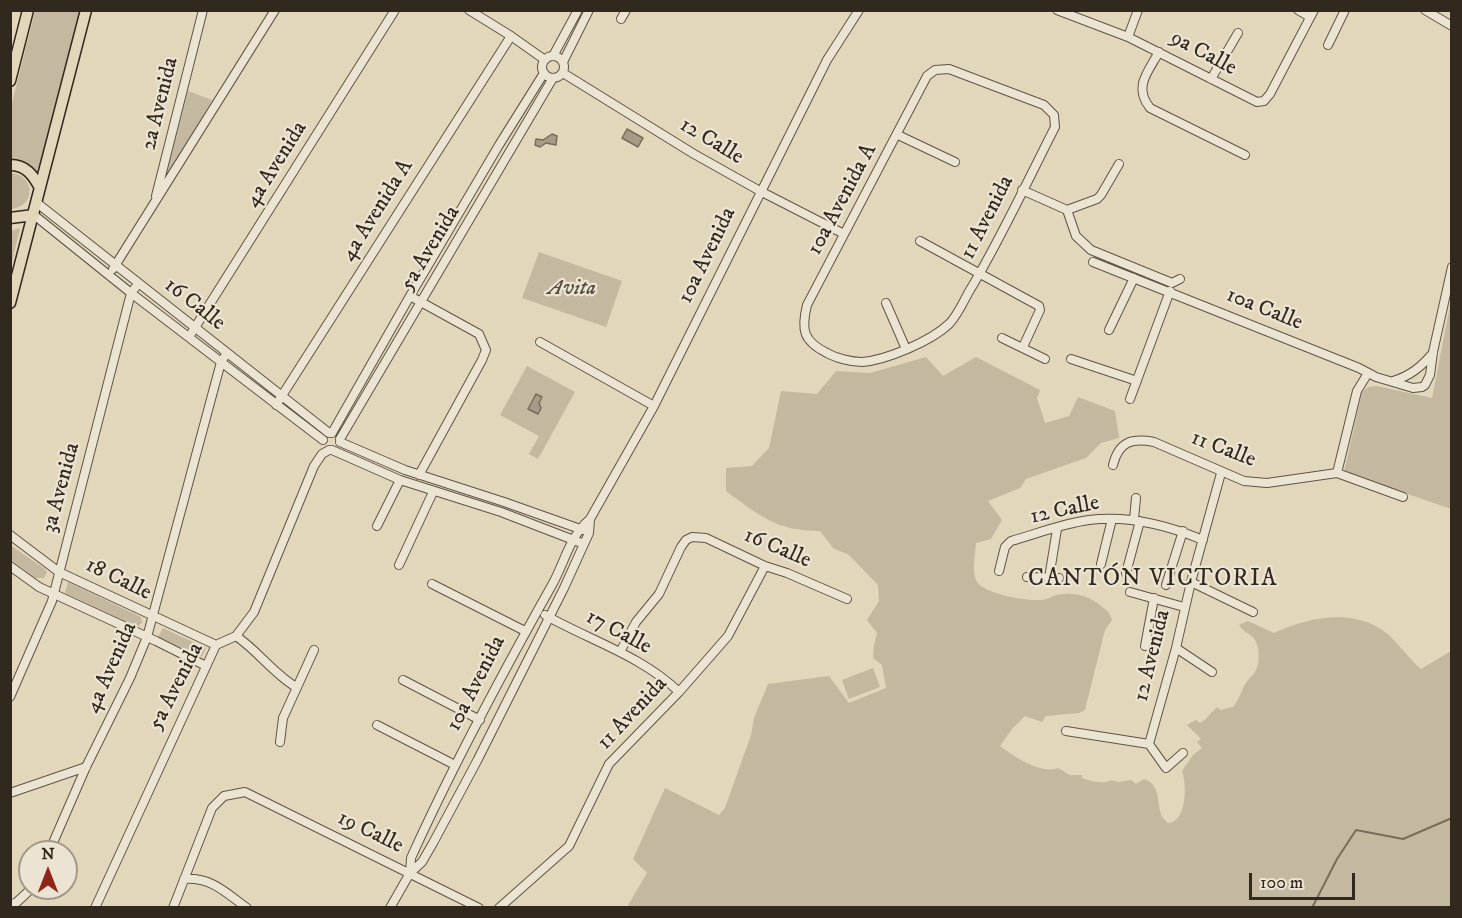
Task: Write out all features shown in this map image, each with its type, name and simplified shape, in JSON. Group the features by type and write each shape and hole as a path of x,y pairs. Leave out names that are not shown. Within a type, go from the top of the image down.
{"main road":[{"path":"10,81 28,10"},
{"path":"10,303 86,10"},
{"path":"10,165 23,167 29,171 40,188"},
{"path":"10,218 34,215"}],"street":[{"name":"2a Avenida","path":"154,205 203,10"},
{"path":"109,275 275,10"},
{"name":"4a Avenida","path":"189,337 395,10"},
{"path":"469,10 549,58 563,62"},
{"path":"578,10 542,68 544,73 553,78 563,73 563,62 589,10"},
{"name":"10a Avenida","path":"390,908 410,873 422,862 477,761 584,544 589,533 590,519 654,406 827,60 859,10"},
{"name":"9a Calle","path":"1057,10 1159,51 1257,102 1264,101 1270,94 1312,14"},
{"path":"1128,37 1138,10"},
{"path":"1298,10 1312,14"},
{"path":"1328,45 1345,10"},
{"path":"1425,10 1452,26"},
{"path":"1211,80 1238,33"},
{"name":"4a Avenida A","path":"276,405 511,36"},
{"path":"1159,51 1143,82 1141,92 1150,108 1245,155"},
{"name":"11 Avenida","path":"818,348 829,354 859,362 875,360 922,342 950,322 980,273 1054,127 1054,115 1044,105 949,69 935,70"},
{"name":"10a Avenida A","path":"818,348 809,342 804,330 803,320 807,305 927,76 935,70"},
{"name":"5a Avenida","path":"331,442 410,296 544,73"},
{"name":"12 Calle","path":"563,73 694,154 844,234"},
{"name":"5a Avenida","path":"94,908 216,645 236,636 254,612 317,461 420,301 553,78"},
{"path":"898,135 955,162"},
{"path":"1022,190 1067,210 1097,199 1119,164"},
{"name":"16 Calle","path":"37,203 281,396 331,442 419,475 504,502 589,533"},
{"path":"1067,210 1076,236 1092,250 1172,283 1180,279"},
{"name":"16 Calle","path":"34,215 276,405 331,442 400,480 501,512 584,544"},
{"path":"920,241 1039,306 1040,310 1023,347"},
{"name":"10a Calle","path":"1093,262 1170,291 1368,373 1413,388 1422,387 1428,382 1433,352"},
{"path":"1392,382 1414,372 1433,352 1452,267"},
{"path":"1109,330 1134,278"},
{"name":"3a Avenida","path":"10,697 54,594 131,293 138,284"},
{"path":"1130,399 1170,291"},
{"path":"410,296 479,334 486,350 419,475"},
{"path":"886,303 906,349"},
{"path":"1002,338 1045,359"},
{"path":"540,342 654,406"},
{"name":"4a Avenida","path":"54,840 147,637 221,362 227,353"},
{"path":"1071,359 1137,381"},
{"path":"1337,473 1357,391 1368,373"},
{"name":"11 Calle","path":"1113,465 1116,454 1124,445 1133,440 1145,441 1154,442 1221,473 1244,481 1267,483 1337,473 1403,497"},
{"name":"12 Avenida","path":"1149,744 1221,473"},
{"path":"377,526 400,480"},
{"path":"399,565 434,492"},
{"path":"1126,573 1137,520 1136,498"},
{"path":"562,523 580,520 597,506"},
{"name":"10a Avenida","path":"410,873 411,858 455,765 553,582 578,528 590,519"},
{"path":"1101,564 1112,519"},
{"name":"12 Calle","path":"999,571 1005,547 1011,541 1089,520 1137,520 1183,531 1203,540"},
{"path":"1049,578 1057,529"},
{"path":"1166,585 1183,531"},
{"name":"18 Calle","path":"10,535 59,572 216,645"},
{"name":"16 Calle","path":"620,652 636,622 659,594 681,547 686,540 692,537 705,538 765,566 847,599"},
{"name":"18 Calle","path":"10,566 39,587 206,666"},
{"name":"11 Avenida","path":"499,908 569,846 609,764 679,692 728,636 765,566"},
{"path":"1027,577 1059,578"},
{"path":"1191,582 1253,612"},
{"path":"432,585 525,631"},
{"path":"1130,592 1184,607"},
{"path":"1145,646 1154,598"},
{"name":"17 Calle","path":"537,610 620,652 669,682 679,692"},
{"path":"236,636 249,644 274,670 296,687"},
{"path":"1176,648 1212,672"},
{"path":"280,742 283,718 314,650"},
{"path":"403,680 480,720"},
{"path":"377,725 455,765"},
{"path":"1066,731 1149,744 1164,767 1168,767 1183,753"},
{"path":"462,753 477,761"},
{"path":"10,793 86,767"},
{"name":"19 Calle","path":"184,879 212,808 224,796 245,792 479,908"},
{"path":"172,908 184,879 203,879 212,882 247,908"}],"green space":[{"path":"35,11 81,11 39,176 27,165 11,160 11,107"},
{"path":"188,91 212,100 164,182"},
{"path":"11,173 25,179 30,191 25,203 10,209"},
{"path":"20,228 11,267 11,231"},
{"name":"Avita","path":"539,252 622,281 606,327 522,298"},
{"path":"1451,301 1451,509 1344,472 1362,392 1368,387 1377,386 1432,398"},
{"path":"926,357 943,376 976,357 1040,390 1037,398 1045,423 1069,416 1078,397 1115,411 1119,438 1101,443 1086,458 1026,479 1020,488 988,501 1002,520 991,539 976,543 974,572 980,585 995,593 1025,599 1042,600 1066,594 1079,595 1103,607 1112,620 1105,630 1085,710 1079,713 1046,716 1042,722 1025,716 1000,746 1036,767 1058,768 1070,775 1082,775 1082,778 1093,781 1131,780 1136,784 1144,779 1155,788 1163,818 1168,823 1174,821 1182,810 1185,784 1182,771 1193,755 1202,748 1197,742 1201,739 1187,725 1196,720 1202,722 1218,707 1220,710 1233,707 1257,667 1259,654 1257,644 1253,637 1239,625 1248,621 1274,633 1316,619 1359,620 1373,624 1385,632 1421,669 1451,651 1451,907 627,907 647,873 633,859 665,788 719,815 725,808 751,735 754,718 768,684 829,676 849,703 886,688 882,665 873,658 877,633 867,620 879,601 878,585 849,555 833,548 820,531 780,525 759,514 726,491 726,468 752,466 769,448 781,391 817,394 836,371 870,373"},
{"path":"527,366 575,392 538,459 529,454 539,436 500,415"},
{"path":"10,545 45,569 47,572 44,578 35,578 11,560"},
{"path":"68,582 141,617 142,623 137,627 65,593"},
{"path":"163,628 206,648 202,657 158,637"},
{"path":"873,668 880,687 849,699 842,680"}],"shaded area":[{"path":"627,129 643,138 638,147 622,138"},
{"path":"552,134 557,136 556,145 546,143 540,147 535,145 536,139 543,140"},
{"path":"536,394 542,397 538,414 528,409"}],"waterway":[{"path":"1312,908 1337,859 1356,830 1403,839 1452,818"}],"district":[{"name":"CANTÓN VICTORIA","path":"1153,580"}]}
